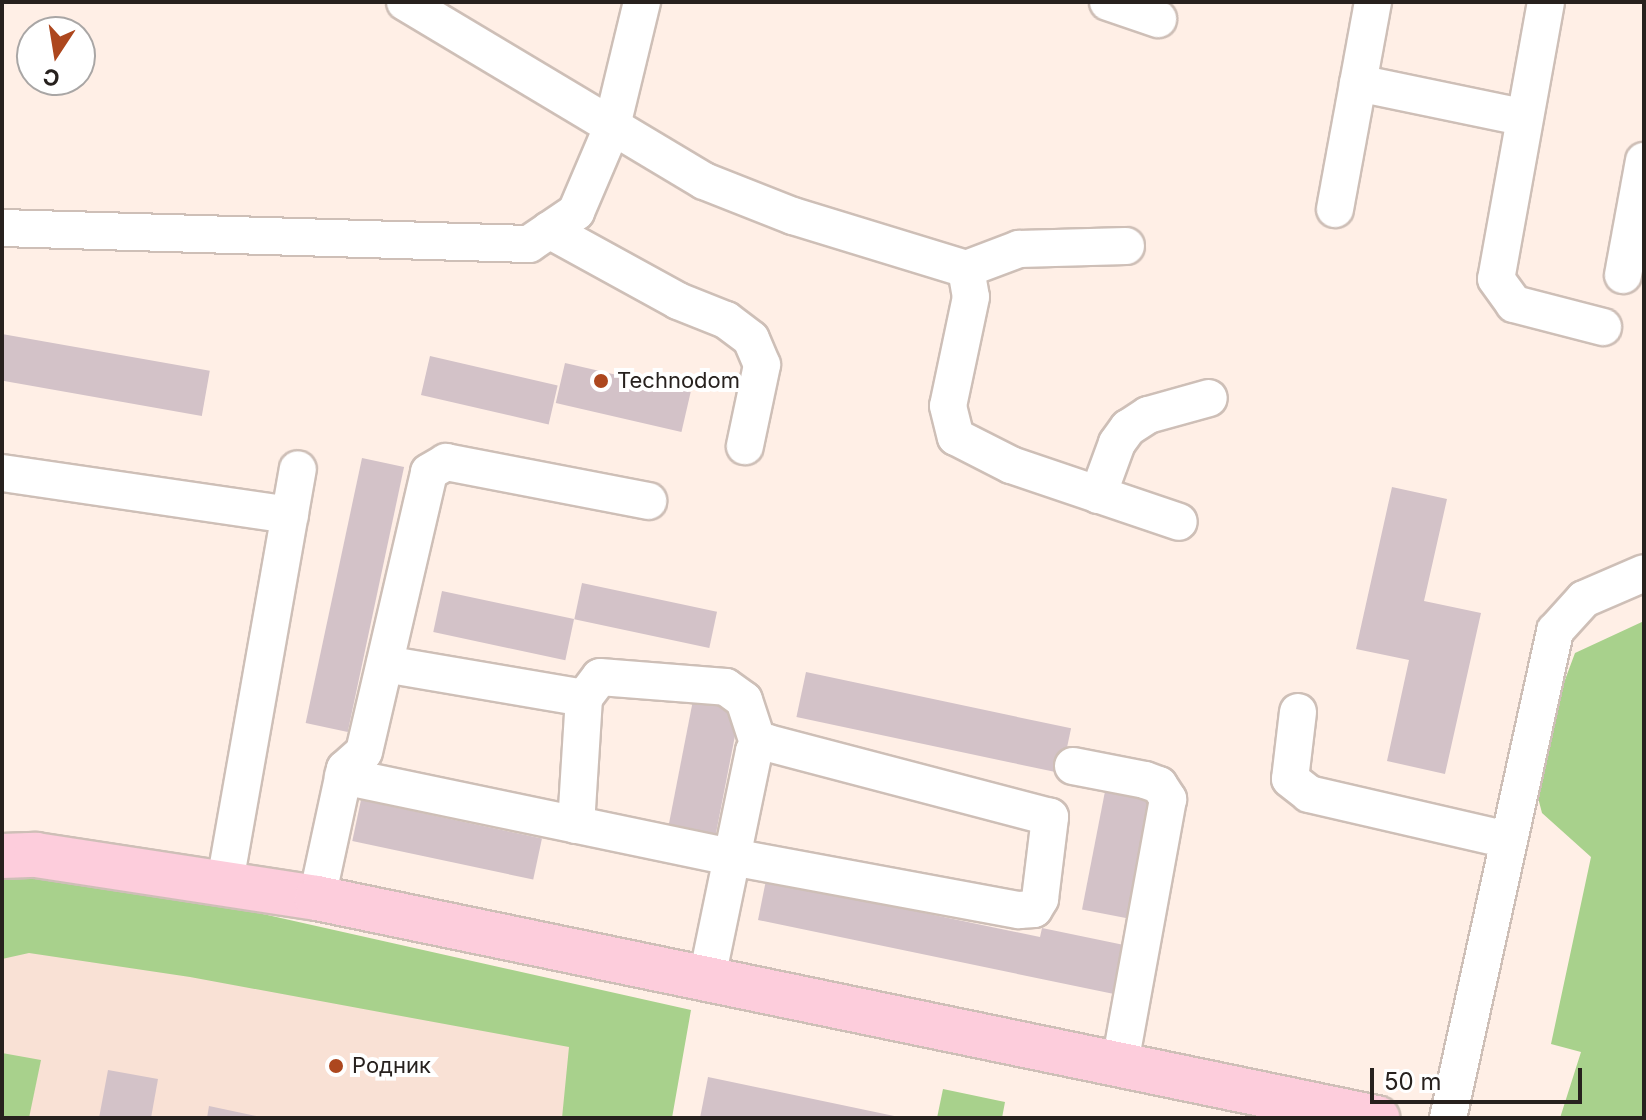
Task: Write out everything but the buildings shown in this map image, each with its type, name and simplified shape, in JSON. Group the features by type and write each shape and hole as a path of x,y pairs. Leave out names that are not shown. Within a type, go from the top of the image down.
{"main road":[{"path":"2,856 36,855 317,898 1377,1118"}],"street":[{"path":"405,2 611,130 704,181 793,216 966,269 1019,249 1126,246"},
{"path":"2,228 529,244 576,212 611,130 642,2"},
{"path":"1108,2 1158,19"},
{"path":"1335,209 1373,2"},
{"path":"1546,2 1522,117 1496,279 1514,304 1603,327"},
{"path":"1358,83 1522,117"},
{"path":"1623,275 1644,161"},
{"path":"549,230 678,301 726,320 751,339 762,365 745,446"},
{"path":"966,269 971,297 948,406 956,437 1011,465 1179,522"},
{"path":"1098,495 1117,443 1128,428 1148,415 1209,398"},
{"path":"317,898 343,776 364,752 429,472 446,462 648,501"},
{"path":"225,882 298,469"},
{"path":"2,473 290,515"},
{"path":"1448,1118 1555,631 1584,599 1644,573"},
{"path":"385,664 584,698"},
{"path":"576,825 584,698 600,677 726,687 744,700 759,746 707,978"},
{"path":"1298,712 1290,779 1309,794 1509,840"},
{"path":"343,776 732,857 1019,910 1034,909 1040,899 1051,826 1043,811 768,743 759,746"},
{"path":"1073,766 1145,780 1159,785 1168,799 1120,1064"}],"shaded area":[{"name":"Родник","path":"2,909 605,1014 583,1118 2,1118"}],"green space":[{"path":"1644,621 1644,1118 1560,1118 1581,1052 1551,1044 1591,857 1542,813 1531,771 1575,653"},
{"path":"2,869 178,895 691,1010 672,1118 562,1118 569,1047 190,977 29,953 2,959"},
{"path":"2,1053 41,1060 29,1118 2,1118"},
{"path":"943,1089 1005,1102 1002,1118 937,1118"}],"place":[{"name":"Technodom","path":"601,381"},
{"name":"Родник","path":"336,1066"}]}
